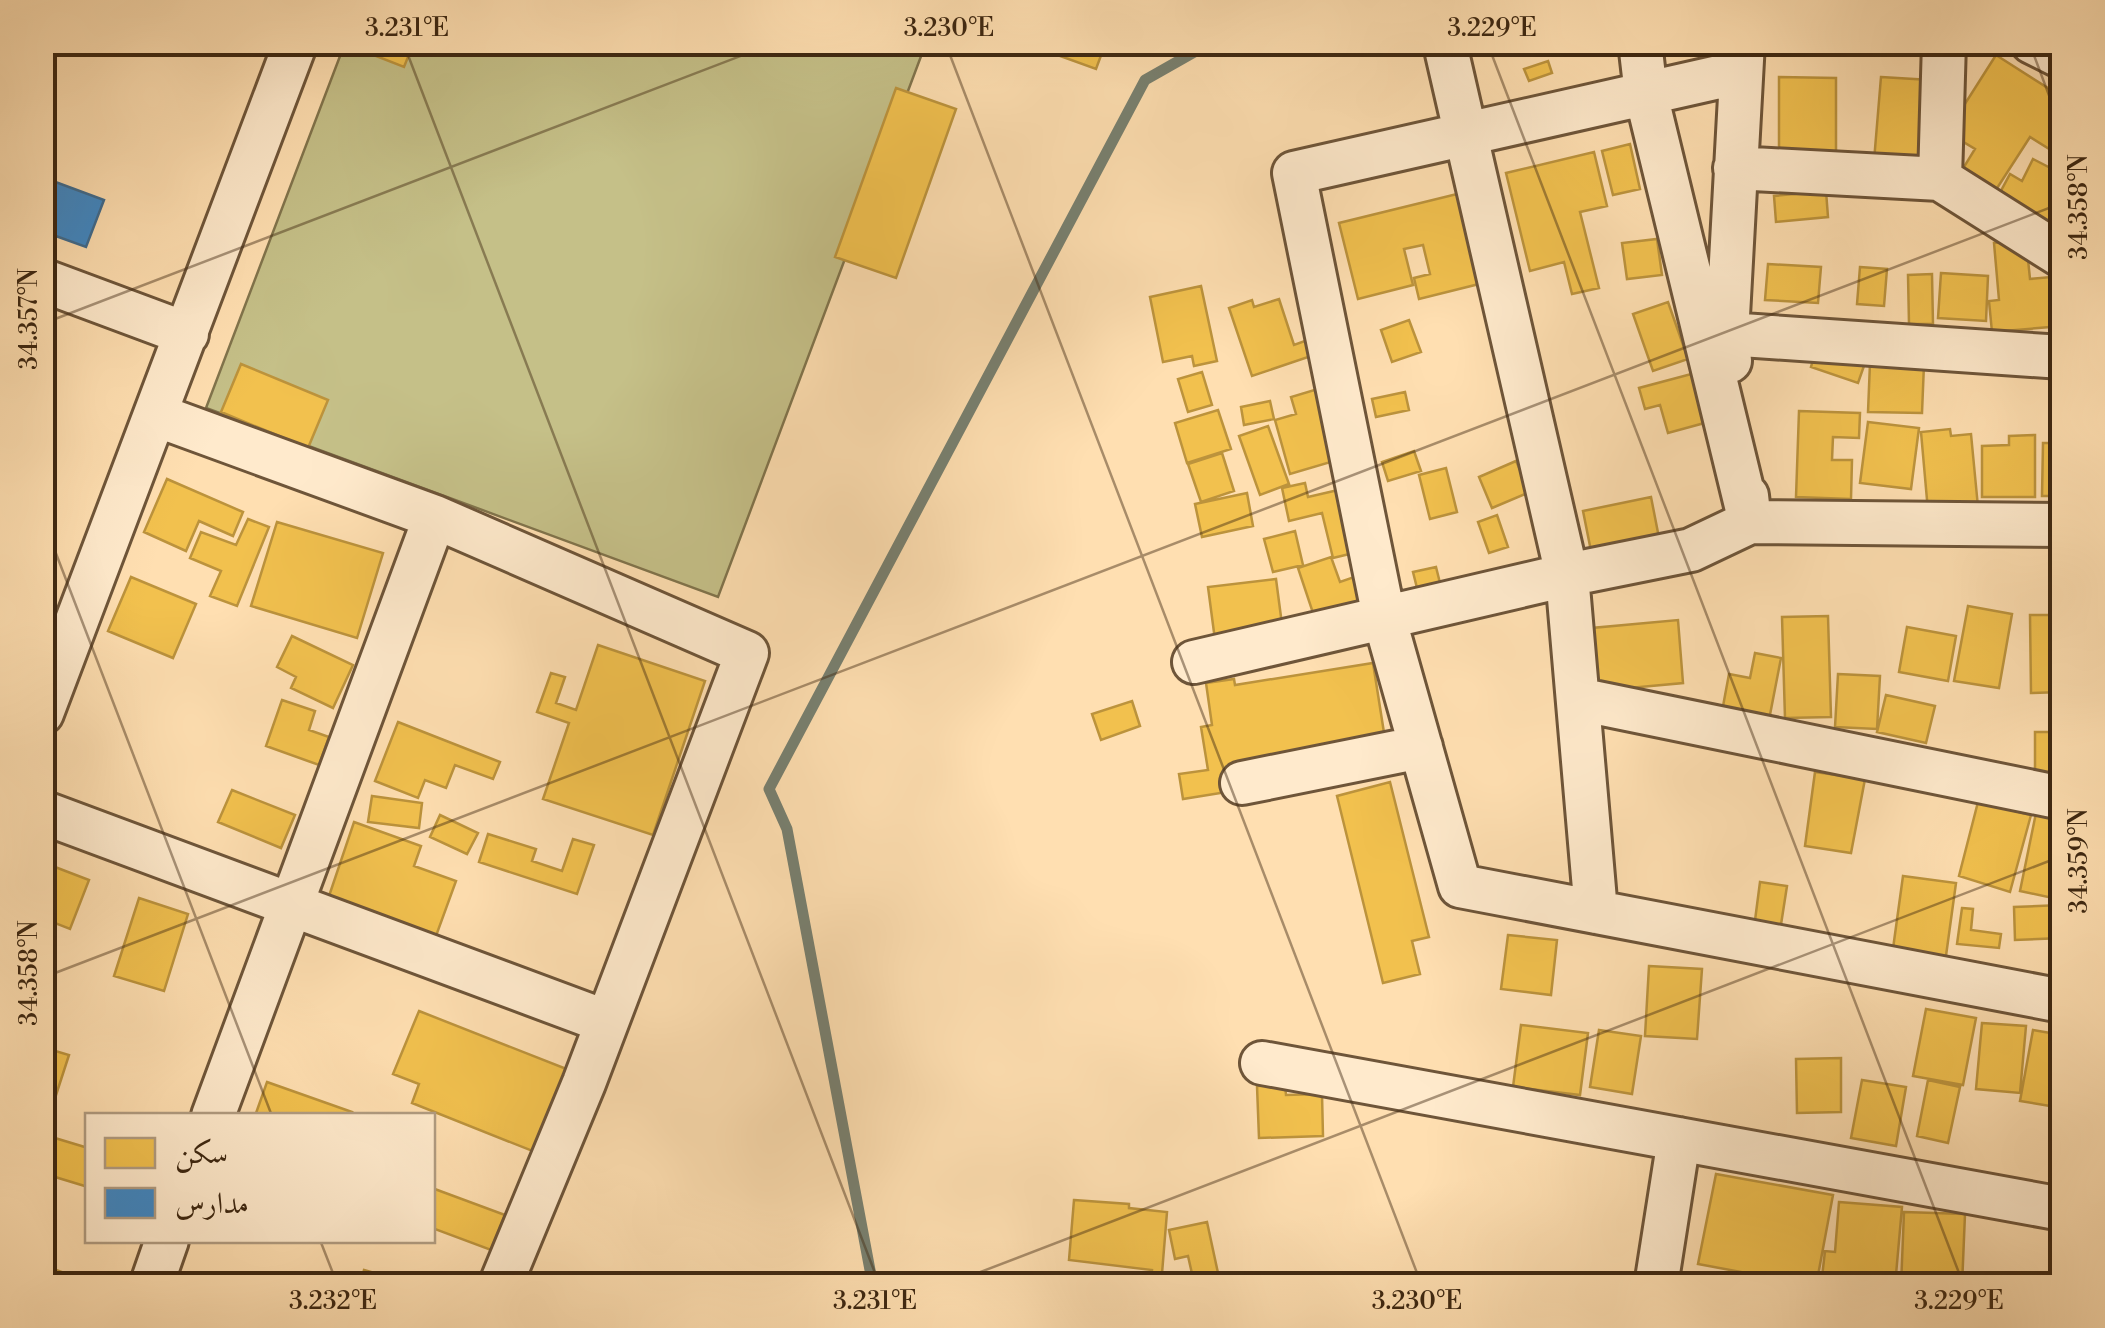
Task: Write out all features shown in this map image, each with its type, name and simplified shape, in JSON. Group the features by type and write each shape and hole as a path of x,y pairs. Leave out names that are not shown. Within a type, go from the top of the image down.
{"street":[{"path":"42,713 296,42"},
{"path":"1448,42 1465,135 1567,574 1596,912"},
{"path":"1640,42 1646,94 1750,522"},
{"path":"1940,179 1944,42"},
{"path":"2032,42 2062,57"},
{"path":"1750,522 1726,334 1742,57 1646,94 1294,174 1384,616 1460,886 2062,1000"},
{"path":"1736,168 1940,179 2062,256"},
{"path":"42,280 187,334"},
{"path":"1726,334 2062,358"},
{"path":"156,415 435,517 747,652 607,1022 500,1286"},
{"path":"215,1113 435,517"},
{"path":"1194,662 1567,574 1691,550 1750,522 2062,525"},
{"path":"1578,699 2062,798"},
{"path":"1242,783 1421,748"},
{"path":"42,812 607,1022"},
{"path":"1262,1063 2062,1209"},
{"path":"1656,1286 1679,1140"},
{"path":"150,1286 166,1243"}],"shaded area":[{"path":"345,43 926,43 718,597 206,408"}],"building: سكن":[{"path":"355,42 414,42 404,67 353,47"},
{"path":"1053,42 1106,42 1096,69 1049,52"},
{"path":"1996,55 2062,97 2062,157 2030,137 1992,196 1959,175 1975,149 1947,132"},
{"path":"1548,61 1552,73 1529,81 1524,69"},
{"path":"1779,77 1836,78 1836,166 1779,166"},
{"path":"1881,77 1930,80 1923,164 1874,161"},
{"path":"896,88 956,109 896,278 835,257"},
{"path":"1630,144 1640,189 1613,195 1602,151"},
{"path":"1594,152 1607,206 1580,212 1599,288 1572,294 1564,262 1530,271 1506,173"},
{"path":"2033,159 2062,174 2062,233 1995,202 2010,174 2022,181"},
{"path":"1826,191 1828,217 1776,222 1774,196"},
{"path":"1457,194 1479,284 1419,299 1414,278 1430,274 1423,245 1404,249 1413,285 1358,299 1339,223"},
{"path":"1657,239 1662,275 1627,279 1622,243"},
{"path":"2026,240 2030,279 2062,276 2062,326 1992,332 1989,301 1999,300 1994,243"},
{"path":"1768,264 1821,267 1818,303 1765,300"},
{"path":"1860,267 1887,269 1884,306 1857,304"},
{"path":"1941,273 1988,276 1986,321 1938,318"},
{"path":"1932,274 1933,324 1909,324 1908,275"},
{"path":"1201,286 1217,361 1194,366 1192,356 1163,362 1150,297"},
{"path":"1279,299 1294,345 1319,336 1323,352 1252,376 1229,308 1252,300 1254,307"},
{"path":"1668,302 1688,359 1653,371 1633,314"},
{"path":"1409,320 1421,352 1392,362 1381,330"},
{"path":"1817,346 1865,363 1858,383 1811,367"},
{"path":"1870,363 1924,364 1922,413 1868,412"},
{"path":"241,364 328,400 308,448 221,412"},
{"path":"1202,372 1212,405 1188,412 1178,379"},
{"path":"1695,373 1708,422 1668,433 1660,405 1645,409 1639,388"},
{"path":"1321,388 1341,459 1290,474 1275,420 1296,414 1291,397"},
{"path":"1405,392 1409,410 1376,417 1372,399"},
{"path":"1270,401 1274,419 1244,425 1241,407"},
{"path":"1218,410 1231,449 1187,463 1175,423"},
{"path":"1799,411 1860,413 1859,438 1833,437 1832,460 1852,460 1851,499 1796,497"},
{"path":"1868,422 1919,428 1911,489 1860,483"},
{"path":"1268,426 1289,484 1260,495 1239,436"},
{"path":"1950,429 1951,436 1971,434 1978,507 1928,511 1921,432"},
{"path":"2035,435 2035,497 1982,497 1982,446 2009,445 2009,436"},
{"path":"2043,443 2062,443 2062,496 2042,496"},
{"path":"1414,451 1421,471 1388,481 1382,462"},
{"path":"1222,453 1234,491 1201,502 1188,464"},
{"path":"1516,461 1530,492 1492,508 1479,477"},
{"path":"1446,468 1457,512 1430,519 1419,475"},
{"path":"167,479 243,512 233,536 199,521 186,551 144,532"},
{"path":"1305,483 1308,497 1351,487 1366,550 1333,558 1322,513 1289,521 1282,488"},
{"path":"1247,493 1253,526 1202,537 1195,504"},
{"path":"1651,497 1661,548 1593,561 1583,511"},
{"path":"1497,515 1508,547 1489,553 1478,522"},
{"path":"248,519 269,527 237,606 210,596 221,571 190,558 201,532 236,545"},
{"path":"277,522 383,553 357,638 251,606"},
{"path":"1295,531 1303,565 1273,572 1264,539"},
{"path":"1331,557 1340,582 1357,576 1367,605 1316,622 1298,568"},
{"path":"1436,567 1442,591 1419,596 1413,572"},
{"path":"131,577 196,604 173,658 108,631"},
{"path":"1276,579 1283,632 1215,640 1208,587"},
{"path":"1968,606 2012,614 1999,688 1954,681"},
{"path":"2030,615 2062,615 2062,692 2031,693"},
{"path":"1828,616 1831,717 1785,718 1782,617"},
{"path":"1678,620 1683,683 1597,691 1592,628"},
{"path":"1907,627 1956,636 1948,681 1899,672"},
{"path":"292,636 353,665 333,708 291,688 296,677 277,667"},
{"path":"598,645 705,681 653,835 543,799 569,723 537,712 551,673 565,677 556,703 576,710"},
{"path":"1755,653 1781,658 1768,725 1721,717 1729,674 1750,678"},
{"path":"1373,663 1385,739 1229,764 1233,791 1183,799 1179,774 1208,770 1201,727 1212,725 1206,683 1234,679 1235,685"},
{"path":"1838,674 1880,676 1877,729 1835,727"},
{"path":"1886,695 1935,706 1926,743 1877,732"},
{"path":"282,700 315,711 309,730 329,737 319,765 266,746"},
{"path":"1132,701 1140,726 1101,740 1092,714"},
{"path":"398,722 500,762 493,779 455,765 446,788 425,780 418,798 375,781"},
{"path":"2035,732 2062,732 2062,776 2035,776"},
{"path":"1815,772 1865,779 1851,853 1805,846"},
{"path":"1390,782 1429,937 1412,941 1420,974 1383,983 1337,796"},
{"path":"232,790 295,815 281,848 218,822"},
{"path":"372,796 422,803 419,828 368,822"},
{"path":"1978,802 2031,815 2010,892 1959,876"},
{"path":"2036,813 2062,819 2062,900 2020,891"},
{"path":"440,815 478,833 467,854 430,837"},
{"path":"354,822 421,846 414,866 456,881 436,936 328,899"},
{"path":"488,834 536,849 532,861 562,871 573,839 594,845 577,894 479,862"},
{"path":"42,862 89,880 70,929 42,918"},
{"path":"1903,876 1956,883 1945,963 1892,956"},
{"path":"1760,882 1787,886 1780,931 1754,928"},
{"path":"139,898 188,914 164,991 114,976"},
{"path":"2061,905 2062,938 2015,940 2014,907"},
{"path":"1962,908 1973,909 1971,930 2001,934 1999,948 1957,944"},
{"path":"1508,935 1557,940 1551,995 1501,989"},
{"path":"1649,966 1702,969 1697,1039 1645,1036"},
{"path":"1926,1009 1976,1018 1963,1085 1913,1076"},
{"path":"419,1011 569,1070 535,1152 412,1103 419,1084 393,1074"},
{"path":"1982,1023 2026,1026 2020,1093 1976,1089"},
{"path":"1521,1025 1588,1033 1580,1095 1513,1087"},
{"path":"1599,1030 1641,1036 1632,1094 1590,1087"},
{"path":"2033,1030 2062,1035 2062,1108 2020,1101"},
{"path":"42,1047 69,1055 46,1126 42,1124"},
{"path":"1841,1058 1841,1112 1797,1113 1796,1059"},
{"path":"1862,1080 1906,1087 1896,1146 1851,1138"},
{"path":"1928,1080 1960,1087 1948,1143 1917,1136"},
{"path":"267,1082 352,1112 352,1113 256,1113"},
{"path":"1285,1085 1286,1095 1322,1094 1323,1136 1259,1138 1257,1086"},
{"path":"45,1135 85,1147 85,1186 42,1173"},
{"path":"1716,1174 1833,1195 1816,1286 1698,1264"},
{"path":"435,1189 505,1215 491,1250 435,1229"},
{"path":"1074,1200 1129,1204 1129,1208 1167,1212 1161,1286 1151,1286 1152,1270 1069,1260"},
{"path":"1839,1202 1902,1207 1895,1286 1821,1286 1825,1251 1835,1252"},
{"path":"1904,1212 1965,1214 1962,1286 1901,1286"},
{"path":"1207,1222 1218,1273 1193,1278 1188,1256 1175,1259 1169,1230"},
{"path":"42,1265 101,1286 42,1286"},
{"path":"364,1270 420,1286 360,1286"}],"building: مدارس":[{"path":"42,177 104,200 86,247 42,231"}],"waterway":[{"path":"873,1286 787,829 769,789 1145,80 1212,42"}]}
